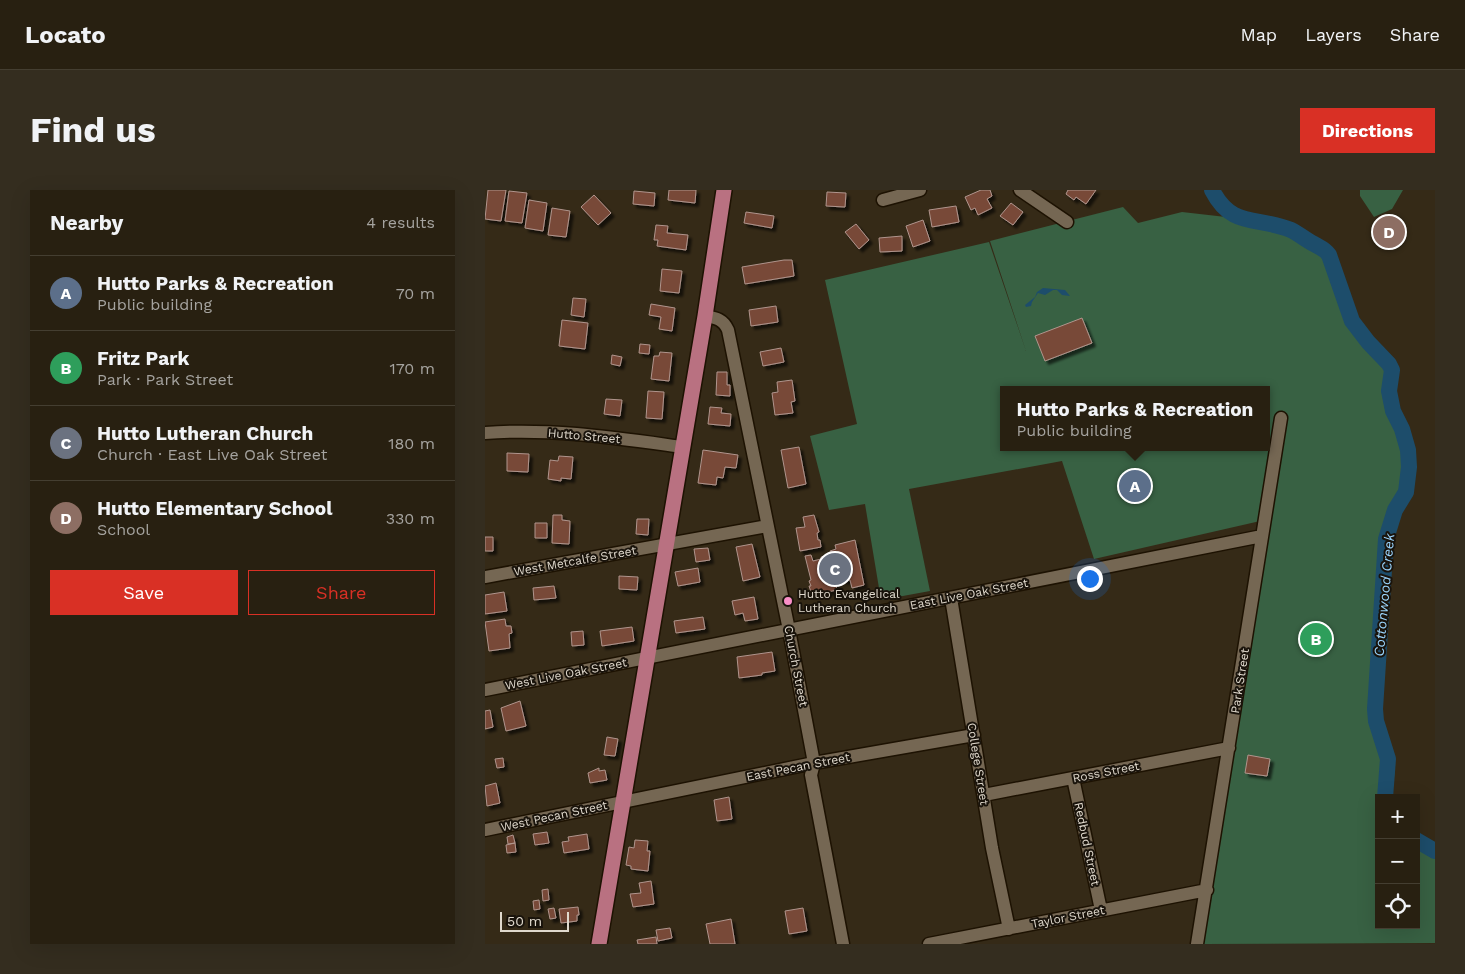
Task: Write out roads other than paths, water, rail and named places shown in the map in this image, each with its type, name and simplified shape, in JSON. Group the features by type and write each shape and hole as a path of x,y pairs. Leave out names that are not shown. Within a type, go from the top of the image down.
{"main road":[{"path":"599,944 705,316 724,190"}],"street":[{"path":"883,200 920,190"},
{"path":"1020,190 1067,222"},
{"name":"Church Street","path":"705,316 717,318 725,323 729,330 814,763 811,775 843,944"},
{"name":"Park Street","path":"1197,944 1281,418"},
{"name":"Hutto Street","path":"485,433 516,431 585,434 682,447"},
{"name":"West Metcalfe Street","path":"485,578 767,526"},
{"name":"East Live Oak Street","path":"647,658 1263,536"},
{"name":"College Street","path":"951,598 1009,929"},
{"name":"West Live Oak Street","path":"485,690 647,658"},
{"name":"East Pecan Street","path":"623,801 814,763 974,735"},
{"name":"Ross Street","path":"984,795 1229,748"},
{"name":"Redbud Street","path":"1073,778 1101,910"},
{"name":"West Pecan Street","path":"485,830 623,801"},
{"name":"Taylor Street","path":"929,944 1207,890"}],"water":[{"path":"1043,288 1065,290 1070,296 1062,295 1057,290 1053,290 1045,295 1038,293 1031,306 1026,307 1025,305"}],"waterway":[{"name":"Cottonwood Creek","path":"1212,190 1228,211 1237,216 1291,230 1325,251 1329,255 1352,321 1392,370 1389,391 1393,411 1402,429 1408,450 1409,467 1406,492 1395,510 1386,539 1375,709 1376,721 1388,759 1385,794"},
{"name":"Cottonwood Creek","path":"1420,842 1435,851"}],"place":[{"name":"Hutto Elementary School","path":"1389,232"},
{"name":"Hutto Parks & Recreation","path":"1135,486"},
{"name":"Hutto Lutheran Church","path":"835,569"},
{"name":"Hutto Evangelical Lutheran Church","path":"788,601"},
{"name":"Fritz Park","path":"1316,639"}]}
